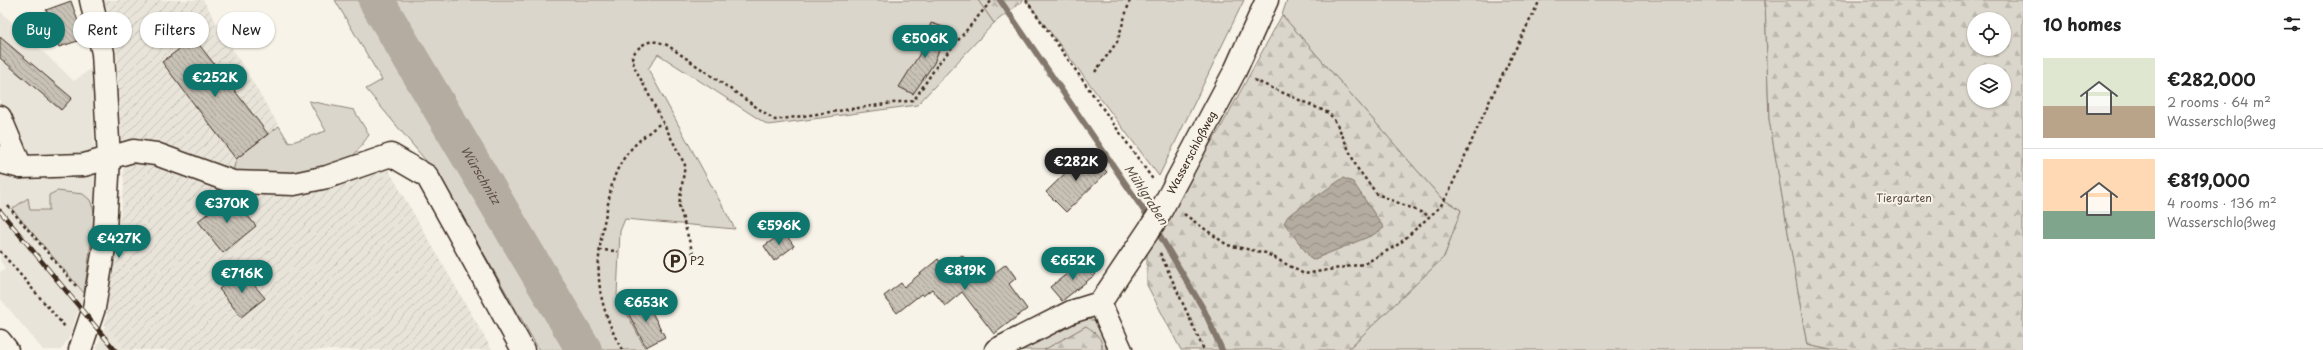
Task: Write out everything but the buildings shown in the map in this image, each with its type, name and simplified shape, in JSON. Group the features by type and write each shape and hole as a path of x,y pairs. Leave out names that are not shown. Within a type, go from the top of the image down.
{"street":[{"path":"81,348 94,308 104,248 108,158 103,52 91,0"},
{"name":"Wasserschloßweg","path":"1100,303 1158,216 1235,71 1267,0"},
{"path":"0,117 21,167"},
{"path":"0,158 5,163 21,167 84,165 133,150 156,154 233,182 294,184 328,177 391,156 426,176 523,350"},
{"path":"996,350 1071,312 1100,303 1121,350"},
{"path":"0,341 7,350"}],"path":[{"path":"693,254 679,204 685,166 634,66 632,56 638,48 648,41 657,40 667,45 775,120 914,100 938,64 992,0"},
{"path":"1026,0 1082,82 1146,168 1174,287 1204,350"},
{"path":"1094,72 1117,42 1130,0"},
{"path":"1158,216 1227,245 1266,254 1304,274 1364,264 1399,244 1440,207 1448,194 1490,100 1540,0"},
{"path":"1235,71 1329,113 1337,124 1358,168 1377,194 1430,216"},
{"path":"622,350 605,312 598,284 600,236 614,179 620,164 640,139 662,122"},
{"path":"8,206 94,308"},
{"path":"599,250 618,251"},
{"path":"0,251 81,348"}],"shaded area":[{"path":"102,0 203,0 217,23 217,48 232,48 279,126 236,159 338,184 388,169 492,350 125,350 105,325 124,186 116,48 132,48 132,12 106,12"},
{"path":"0,11 12,22 12,48 39,48 74,81 93,67 95,214 84,293 70,336 61,350 43,350 0,298 0,272 5,268 0,261"},
{"path":"105,325 125,350 96,350"}],"green space":[{"path":"335,0 978,0 994,23 917,105 768,125 658,54 648,69 735,229 625,219 620,231 617,295 646,350 539,350 442,180 366,89 382,80"},
{"path":"978,0 1024,0 994,23"},
{"path":"1026,0 1244,0 1159,176"},
{"path":"1287,0 1765,0 1769,119 1807,345 1831,350 1347,350 1444,257 1461,210 1442,199 1282,15"},
{"name":"Tiergarten","path":"1765,0 2023,0 2023,350 1831,350 1807,345 1769,119"},
{"path":"1282,15 1442,199 1461,210 1444,257 1347,350 1181,350 1147,285 1147,252 1186,182 1220,129"},
{"path":"309,101 354,110 369,135 350,159 334,167 320,171 291,175 233,172 236,159 279,126 289,143 326,131"},
{"path":"57,191 83,194 90,200 95,214 84,293 12,209 28,198 30,210 49,210 49,195"},
{"path":"1081,318 1097,321 1106,343 1106,350 1102,350 1102,344 1086,326 1044,350 1011,350"},
{"path":"1086,326 1100,339 1102,350 1044,350"}],"water":[{"path":"1343,178 1353,182 1384,228 1373,235 1312,260 1284,223 1288,216"}],"waterway":[{"name":"Würschnitz","path":"376,0 584,350"},
{"name":"Mühlgraben","path":"1000,0 1151,221"},
{"name":"Mühlgraben","path":"1156,229 1204,310 1222,350"}],"railway":[{"path":"0,211 115,350"}],"place":[{"name":"P2","path":"675,261"}]}
